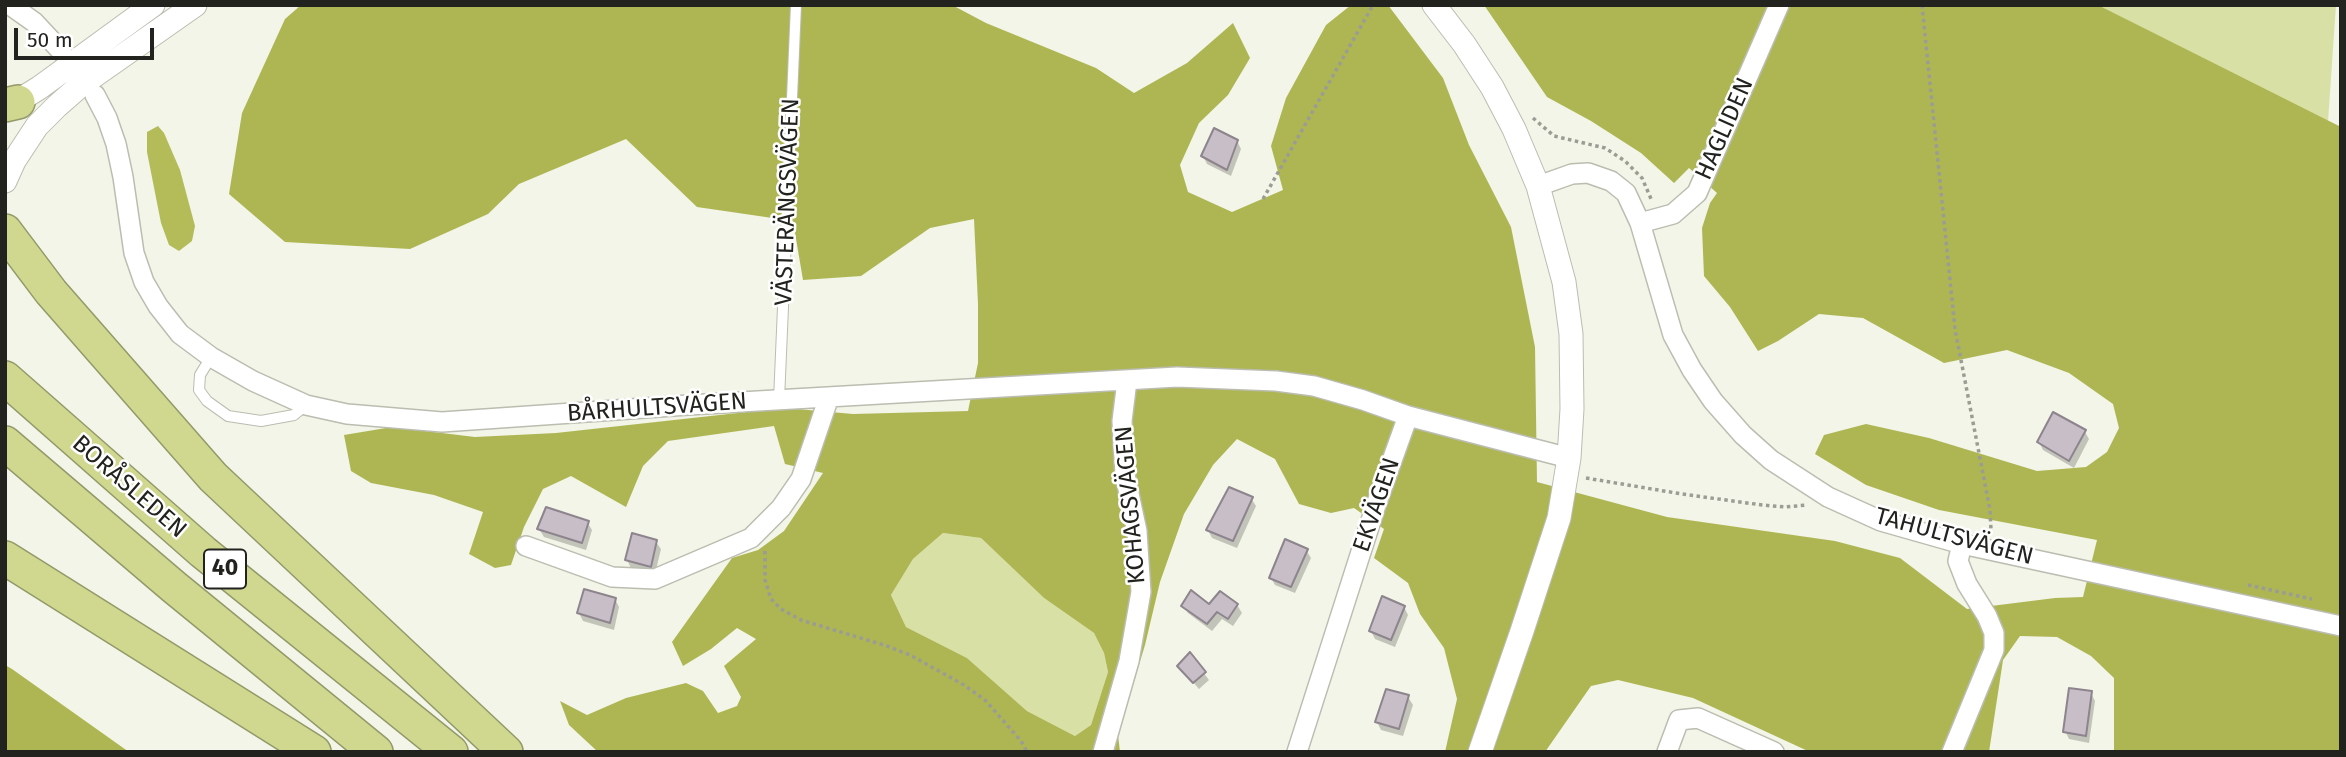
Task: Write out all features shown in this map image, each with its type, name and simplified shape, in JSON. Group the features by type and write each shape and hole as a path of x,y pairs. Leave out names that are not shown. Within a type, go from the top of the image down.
{"highway":[{"path":"5,231 51,292 213,477 506,752"},
{"name":"BORÅSLEDEN","path":"5,378 203,552 452,752"},
{"name":"BORÅSLEDEN","path":"5,443 174,587 376,752"},
{"path":"5,558 314,752"}],"street":[{"path":"10,5 34,22 62,52"},
{"path":"9,105 153,5"},
{"path":"5,181 14,161 37,126 57,106 81,85 195,5"},
{"path":"1434,5 1492,87 1514,129 1538,186 1564,282 1571,334 1572,409 1559,518 1480,752"},
{"name":"HAGLIDEN","path":"1648,221 1673,214 1696,193 1779,5"},
{"name":"BÅRHULTSVÄGEN","path":"95,95 116,144 134,253 144,282 158,306 180,334 211,357 253,381 306,405 346,414 442,422 1177,377 1276,381 1314,386 1408,416"},
{"name":"TAHULTSVÄGEN","path":"1538,186 1572,174 1588,173 1602,177 1626,193 1648,221 1673,335 1692,370 1713,401 1743,435 1771,460 1828,497 1881,521 1962,544 2341,626"},
{"name":"KOHAGSVÄGEN","path":"1103,752 1129,661 1141,592 1137,531 1125,475 1122,421 1126,381"},
{"path":"526,546 612,577 655,579 751,538 781,508 801,479 829,397"},
{"path":"1408,416 1567,467"},
{"name":"EKVÄGEN","path":"1297,752 1376,505 1408,416"},
{"path":"1952,752 1994,650 1994,633 1967,584 1958,561 1962,544"},
{"path":"1667,752 1679,720 1698,718 1774,752"}],"lane":[{"name":"VÄSTERÄNGSVÄGEN","path":"779,400 796,5"},
{"path":"211,357 200,375 199,390 207,401 228,416 261,421 294,415 306,405"}],"path":[{"path":"1263,199 1373,5"},
{"path":"1922,5 1955,329 1990,510 1991,530"},
{"path":"1530,113 1537,123 1553,136 1605,148 1625,161 1642,178 1651,198 1648,221"},
{"path":"1567,467 1682,494 1785,507 1813,505 1828,497"},
{"path":"1979,528 2000,533"},
{"path":"765,550 765,580 771,599 782,609 802,620 887,646 964,685 985,700 1021,741 1027,752"},
{"path":"2249,585 2315,599"}],"shaded area":[{"path":"301,5 952,5 986,23 1096,68 1134,93 1187,63 1233,23 1250,58 1228,95 1199,123 1180,165 1188,192 1232,212 1283,190 1271,146 1286,98 1326,25 1351,5 1388,5 1443,78 1469,145 1511,227 1535,347 1537,482 1667,517 1835,541 1900,558 1967,609 2083,597 2097,540 1939,510 1866,485 1815,454 1824,435 1866,424 1929,438 2037,471 2086,467 2107,452 2119,428 2113,404 2069,373 2007,350 1944,363 1863,318 1819,314 1758,351 1730,307 1704,276 1702,228 1710,203 1717,193 1689,168 1674,183 1641,153 1547,97 1484,5 2098,5 2341,127 2341,752 2114,752 2114,678 2091,656 2057,637 2020,636 2003,660 1989,752 1810,752 1693,698 1618,680 1591,686 1545,752 1445,752 1457,699 1444,648 1420,614 1408,583 1374,558 1384,529 1354,508 1331,513 1299,504 1275,459 1237,439 1213,465 1184,514 1160,582 1145,645 1118,735 1120,752 598,752 569,725 560,701 587,715 626,698 686,683 703,691 718,713 737,706 741,697 724,666 756,639 737,628 711,649 683,666 672,642 732,558 758,550 784,531 823,473 785,464 774,426 668,441 643,466 626,507 571,476 543,489 524,527 511,565 495,568 469,554 483,512 434,495 371,483 351,471 344,435 392,427 475,437 556,433 797,409 853,414 968,411 978,363 974,219 930,228 861,276 803,280 793,221 697,207 626,139 519,184 488,214 410,249 285,242 229,194 242,113 285,19","holes":["943,533 981,538 1044,598 1094,633 1104,653 1108,672 1091,725 1075,736 1027,711 967,658 906,627 891,595 913,559"]},
{"path":"2098,5 2336,5 2328,122"},
{"path":"158,126 164,133 180,170 195,226 192,241 179,251 169,245 161,223 147,152 147,132"},
{"path":"943,533 981,538 1044,598 1094,633 1104,653 1108,672 1091,725 1075,736 1027,711 967,658 906,627 891,595 913,559"},
{"path":"5,665 12,669 129,752 5,752"}],"building":[{"path":"1214,128 1238,140 1227,170 1201,156"},
{"path":"2053,412 2086,430 2069,461 2037,442"},
{"path":"1229,487 1253,497 1233,541 1206,530"},
{"path":"546,507 589,521 582,543 537,529"},
{"path":"632,533 657,540 651,567 625,560"},
{"path":"1285,539 1308,549 1291,587 1269,578"},
{"path":"584,589 616,598 610,623 577,613"},
{"path":"1191,590 1209,604 1220,591 1238,604 1228,619 1217,612 1207,624 1181,606"},
{"path":"1382,596 1405,606 1391,640 1369,631"},
{"path":"1190,652 1206,672 1193,683 1177,666"},
{"path":"2069,688 2092,691 2086,736 2063,732"},
{"path":"1386,689 1409,695 1399,729 1375,722"}]}
